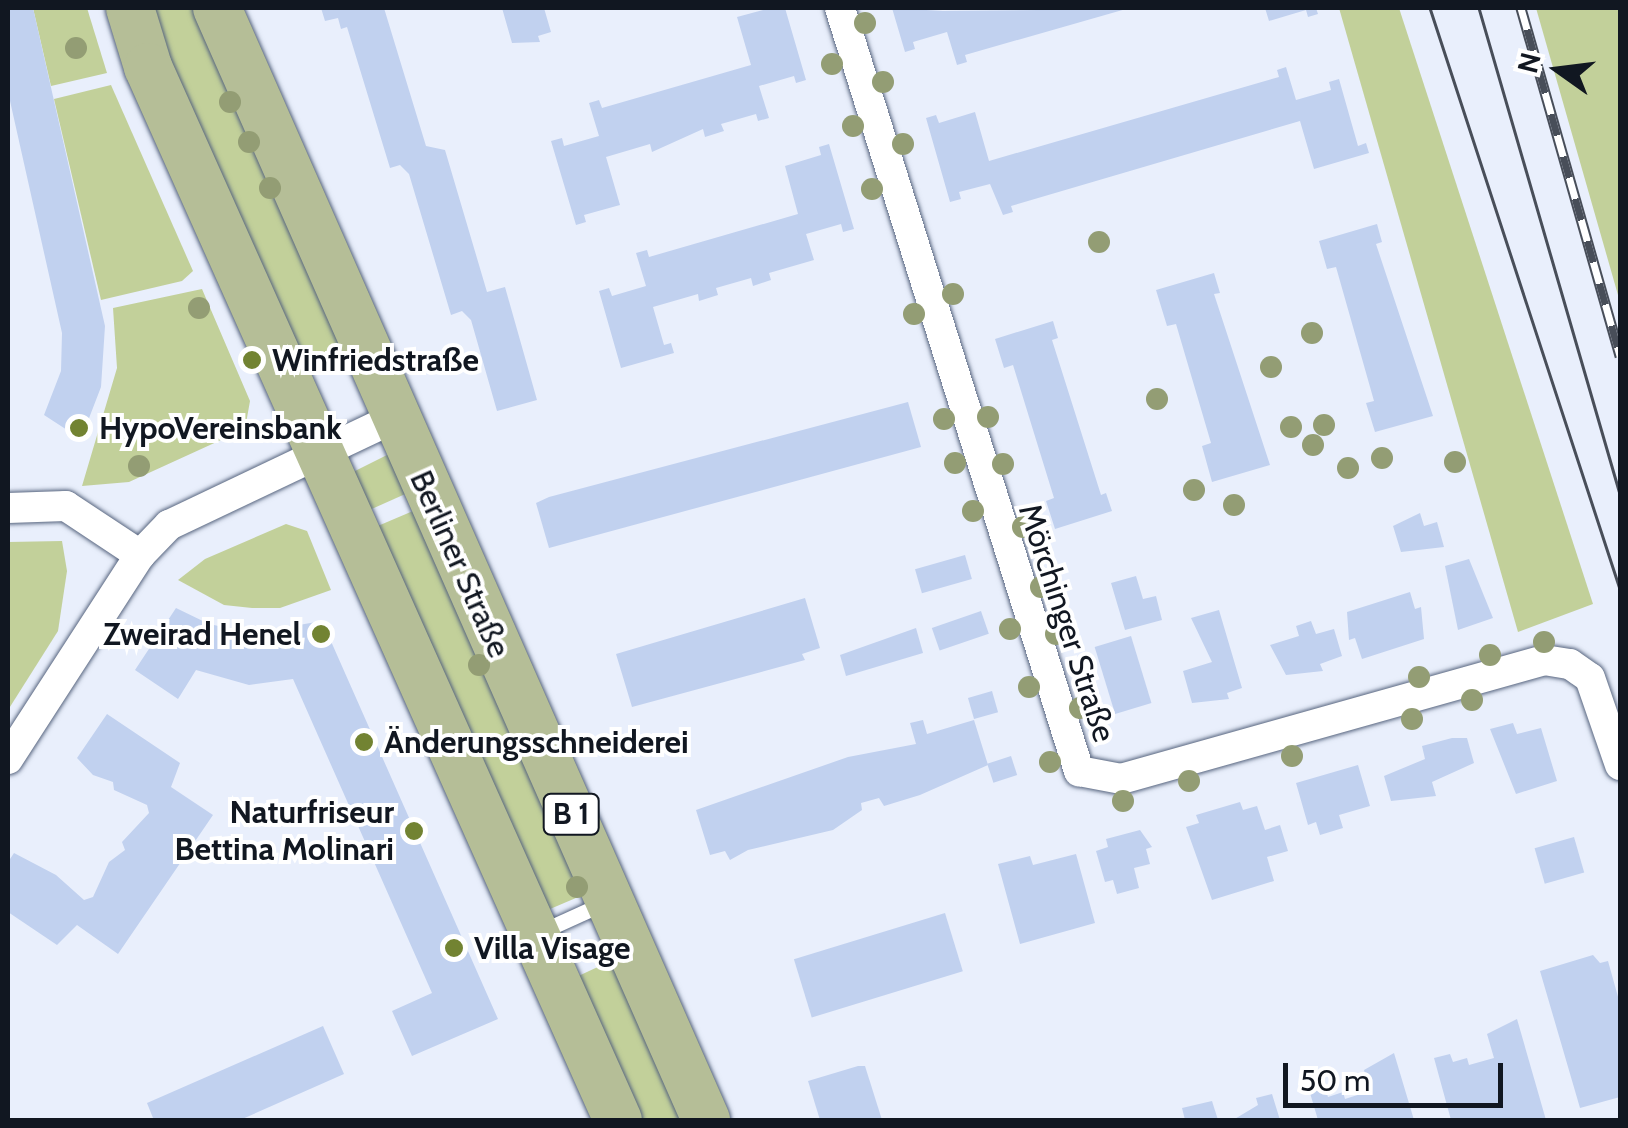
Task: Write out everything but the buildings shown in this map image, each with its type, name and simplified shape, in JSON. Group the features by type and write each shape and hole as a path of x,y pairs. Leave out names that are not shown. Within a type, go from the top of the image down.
{"main road":[{"name":"B 1","path":"130,8 148,67 618,1120"},
{"name":"Berliner Straße","path":"217,8 706,1120"}],"street":[{"name":"Mörchinger Straße","path":"840,8 1080,771 1121,779 1544,660 1570,664 1590,678 1620,765"},
{"path":"8,759 140,554 170,525 396,417"},
{"path":"8,508 66,506 140,554"}],"lane":[{"path":"535,934 609,901"}],"green space":[{"path":"33,8 87,8 107,73 51,86"},
{"path":"147,8 201,8 354,358 297,365"},
{"path":"1339,8 1399,8 1593,604 1518,632"},
{"path":"1536,8 1620,8 1620,302"},
{"path":"111,85 193,271 182,281 101,300 54,99"},
{"path":"202,289 250,401 245,429 129,482 82,486 117,368 113,308"},
{"path":"389,454 412,491 365,512 353,472"},
{"path":"420,508 584,895 537,915 373,528"},
{"path":"286,524 307,531 331,590 280,608 252,608 224,605 178,580 205,559"},
{"path":"62,541 67,571 58,631 8,710 8,542"},
{"path":"619,957 691,1120 635,1120 572,979"}],"tram line":[{"path":"1430,8 1620,589"},
{"path":"1479,8 1620,494"}],"railway":[{"path":"1521,8 1620,356"}],"place":[{"name":"Winfriedstraße","path":"252,360"},
{"name":"HypoVereinsbank","path":"79,428"},
{"name":"Zweirad Henel","path":"321,634"},
{"name":"Änderungsschneiderei","path":"364,742"},
{"name":"Naturfriseur Bettina Molinari","path":"414,831"},
{"name":"Villa Visage","path":"454,948"}]}
